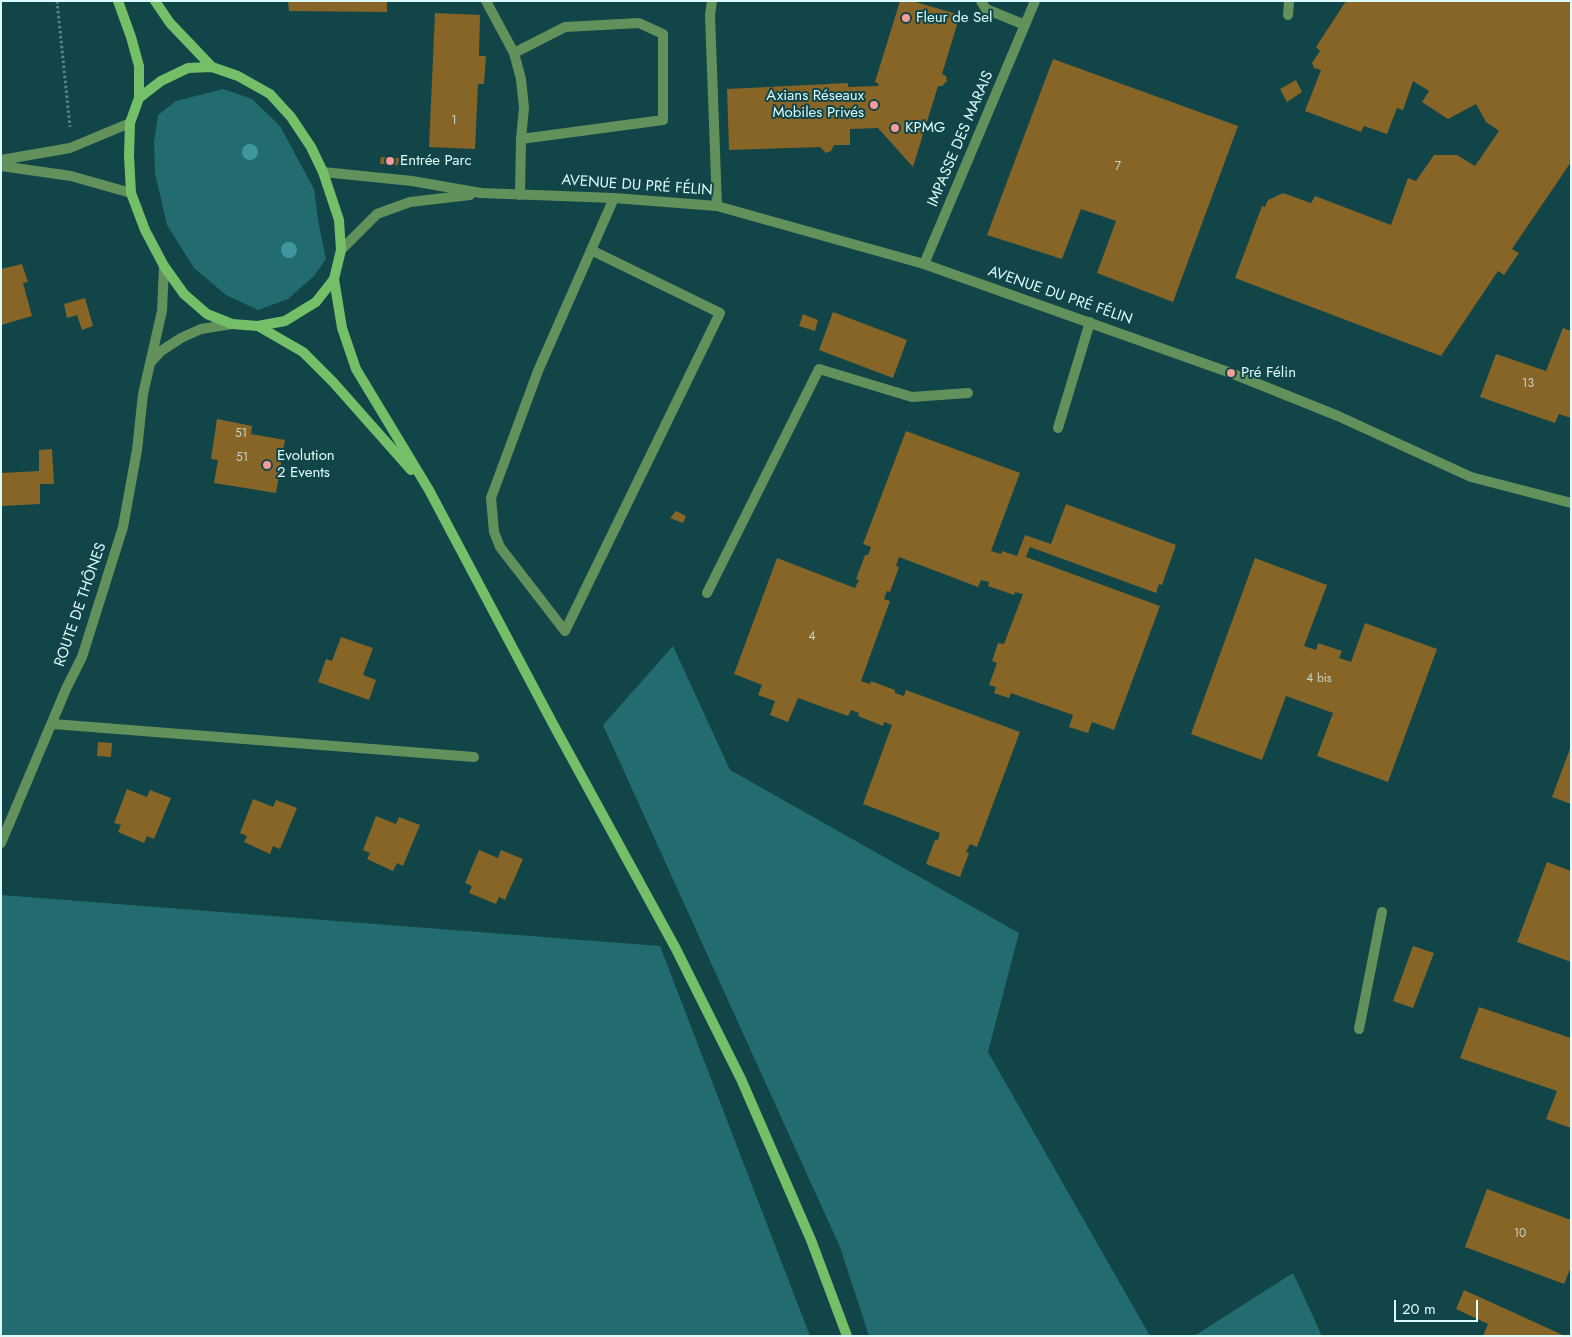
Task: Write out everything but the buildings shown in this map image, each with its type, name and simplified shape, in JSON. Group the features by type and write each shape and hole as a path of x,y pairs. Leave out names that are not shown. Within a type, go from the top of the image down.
{"main road":[{"path":"118,1 139,66 139,98 130,123 131,194 145,230 164,266 184,294 207,314 232,324 258,326 285,321 316,302 334,279"},
{"path":"155,1 170,23 212,67"},
{"path":"139,98 161,81 188,68 212,67 238,76 270,94 291,117 311,147 323,172 339,220 341,250 334,279 342,328 356,368 429,490 553,724 676,949 741,1079 811,1240 847,1336"},
{"path":"258,326 302,352 333,382 429,490"}],"street":[{"path":"486,1 514,53 521,79 524,108 521,139 520,195"},
{"path":"712,1 710,15 717,206"},
{"path":"981,1 986,9 1025,25"},
{"name":"IMPASSE DES MARAIS","path":"924,264 1035,1"},
{"path":"1288,15 1289,1"},
{"path":"514,53 565,27 639,23 663,34 663,120 521,139"},
{"path":"1,160 70,148 130,123"},
{"path":"1,166 71,176 131,194"},
{"name":"AVENUE DU PRÉ FÉLIN","path":"323,172 412,181 481,193 614,198 717,206 924,264 1230,373 1338,416 1471,477 1571,503"},
{"name":"AVENUE DU PRÉ FÉLIN","path":"341,250 377,214 410,202 481,193"},
{"path":"592,250 720,313 565,631 500,547 494,532 492,498 538,371 614,198"},
{"name":"ROUTE DE THÔNES","path":"1,843 82,657 123,527 137,450 143,394 162,311 164,266"},
{"path":"1058,428 1090,322"},
{"path":"149,364 161,350 181,338 201,329 232,324"},
{"path":"708,593 819,369 912,397 968,393"},
{"path":"53,724 474,757"},
{"path":"1359,1028 1382,912"}],"path":[{"path":"57,1 70,123 69,135"}],"shaded area":[{"path":"223,89 252,99 280,126 314,189 326,259 314,276 288,299 258,310 226,295 194,268 167,225 155,173 154,142 158,115 176,101"},
{"path":"673,646 730,770 1019,933 988,1052 1150,1336 869,1336 840,1247 603,725"},
{"path":"1,895 660,946 810,1336 1,1336"},
{"path":"1293,1273 1322,1336 1194,1336"}],"place":[{"name":"Fleur de Sel","path":"906,18"},
{"name":"Axians Réseaux Mobiles Privés","path":"874,105"},
{"name":"KPMG","path":"895,128"},
{"name":"Entrée Parc","path":"390,161"},
{"name":"Pré Félin","path":"1231,373"},
{"name":"Evolution 2 Events","path":"267,465"}]}
